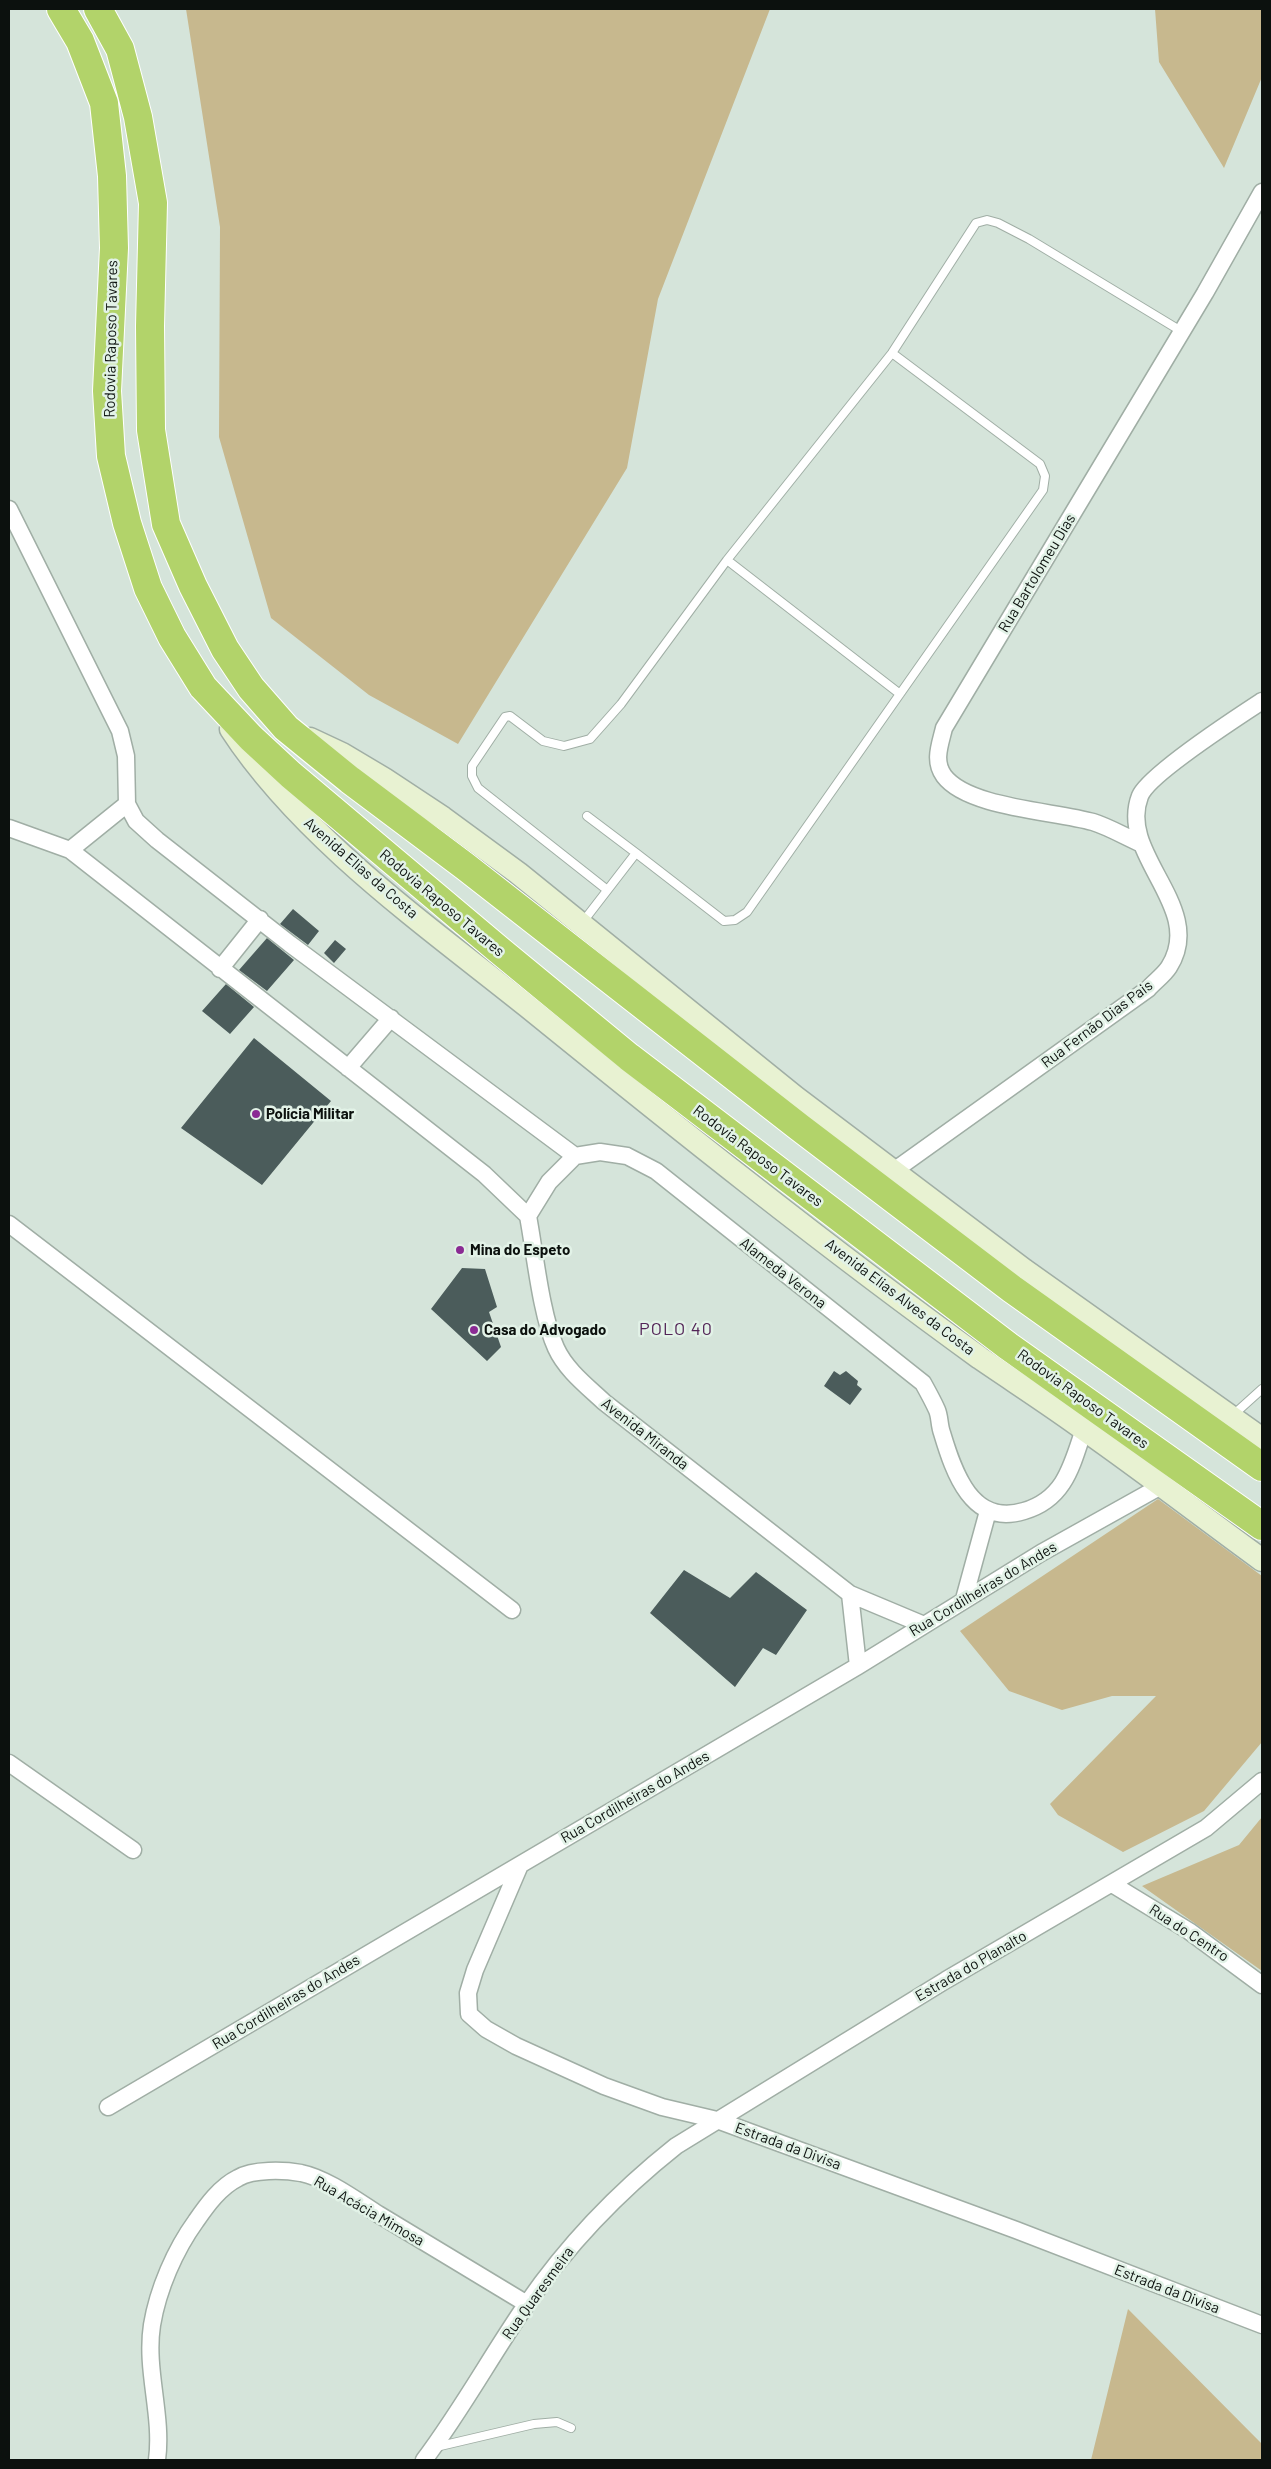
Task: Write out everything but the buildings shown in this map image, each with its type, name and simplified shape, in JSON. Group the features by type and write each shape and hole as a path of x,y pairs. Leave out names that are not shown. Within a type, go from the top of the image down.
{"highway":[{"name":"Rodovia Raposo Tavares","path":"61,9 80,41 104,103 112,176 114,248 107,391 111,456 127,523 148,588 172,637 203,686 251,738 290,775 629,1057 1008,1346 1262,1526"},
{"path":"98,9 120,48 138,117 153,203 150,326 151,430 166,524 193,586 225,649 251,688 286,728 620,989 1012,1289 1262,1468"}],"main road":[{"name":"Avenida Elias da Costa","path":"203,686 243,748 266,778 317,832 388,893 548,1023"},
{"path":"286,728 342,754 443,818 518,873 795,1096 895,1170 1024,1270 1262,1439"},
{"name":"Avenida Elias Alves da Costa","path":"548,1023 767,1197 980,1357 1084,1429 1262,1560"}],"street":[{"name":"Rua Bartolomeu Dias","path":"1142,844 1093,822 1008,806 964,792 944,776 937,756 944,728 1262,192"},
{"path":"9,508 120,731 126,756 128,804 136,821 157,840 290,944 575,1156 549,1182 528,1216 484,1174 70,850 9,828"},
{"name":"Rua Fernão Dias Pais","path":"895,1170 1148,989 1169,967 1178,942 1175,910 1142,844 1135,818 1140,794 1166,768 1262,702"},
{"path":"70,850 128,804"},
{"path":"220,969 260,919"},
{"path":"348,1068 391,1018"},
{"name":"Alameda Verona","path":"575,1156 600,1152 627,1156 656,1171 922,1383 938,1412 946,1447 959,1478 968,1493 988,1511"},
{"name":"Avenida Miranda","path":"528,1216 547,1318 556,1348 576,1376 604,1402 850,1594 924,1625"},
{"path":"9,1224 512,1610"},
{"path":"964,1599 988,1511 998,1515 1012,1515 1037,1507 1057,1492 1070,1470 1084,1429"},
{"name":"Rua Cordilheiras do Andes","path":"108,2107 858,1666 964,1599 1161,1486"},
{"path":"850,1594 858,1666"},
{"path":"9,1763 133,1850"},
{"name":"Estrada do Planalto","path":"676,2146 946,1980 1206,1828 1262,1782"},
{"name":"Estrada da Divisa","path":"520,1865 475,1970 468,1993 469,2014 486,2029 516,2046 604,2086 662,2107 717,2120 1016,2230 1262,2325"},
{"name":"Rua do Centro","path":"1112,1884 1189,1931 1262,1985"},
{"name":"Rua Quaresmeira","path":"429,2454 527,2304 592,2220 642,2173 676,2146"},
{"name":"Rua Acácia Mimosa","path":"157,2460 160,2442 152,2379 152,2325 164,2282 183,2239 209,2202 238,2177 271,2170 303,2173 339,2190 527,2304"}],"lane":[{"path":"606,889 478,788 472,776 472,766 505,717 510,716 543,741 564,746 590,739 621,704 727,560 892,353 976,223 987,220 998,223 1029,239 1181,331"},
{"path":"587,816 724,920 735,920 747,912 1042,490 1045,476 1040,464 892,353"},
{"path":"727,560 900,694"},
{"path":"580,924 636,853"},
{"path":"1231,1417 1262,1390"},
{"path":"429,2454 534,2424 557,2422 571,2428"}],"shaded area":[{"path":"186,9 770,9 658,299 627,468 458,744 369,695 271,618 219,437 220,227"},
{"path":"1155,9 1262,9 1262,77 1224,168 1159,62"},
{"path":"1158,1499 1262,1576 1262,1742 1204,1811 1123,1852 1058,1815 1050,1804 1156,1696 1112,1696 1062,1710 1009,1691 960,1631"},
{"path":"1262,1817 1262,1971 1142,1886 1239,1845"},
{"path":"1128,2309 1262,2444 1262,2460 1091,2460"}],"place":[{"name":"Polícia Militar","path":"256,1114"},
{"name":"Mina do Espeto","path":"460,1250"},
{"name":"Casa do Advogado","path":"474,1330"}],"district":[{"name":"POLO 40","path":"676,1329"}]}
